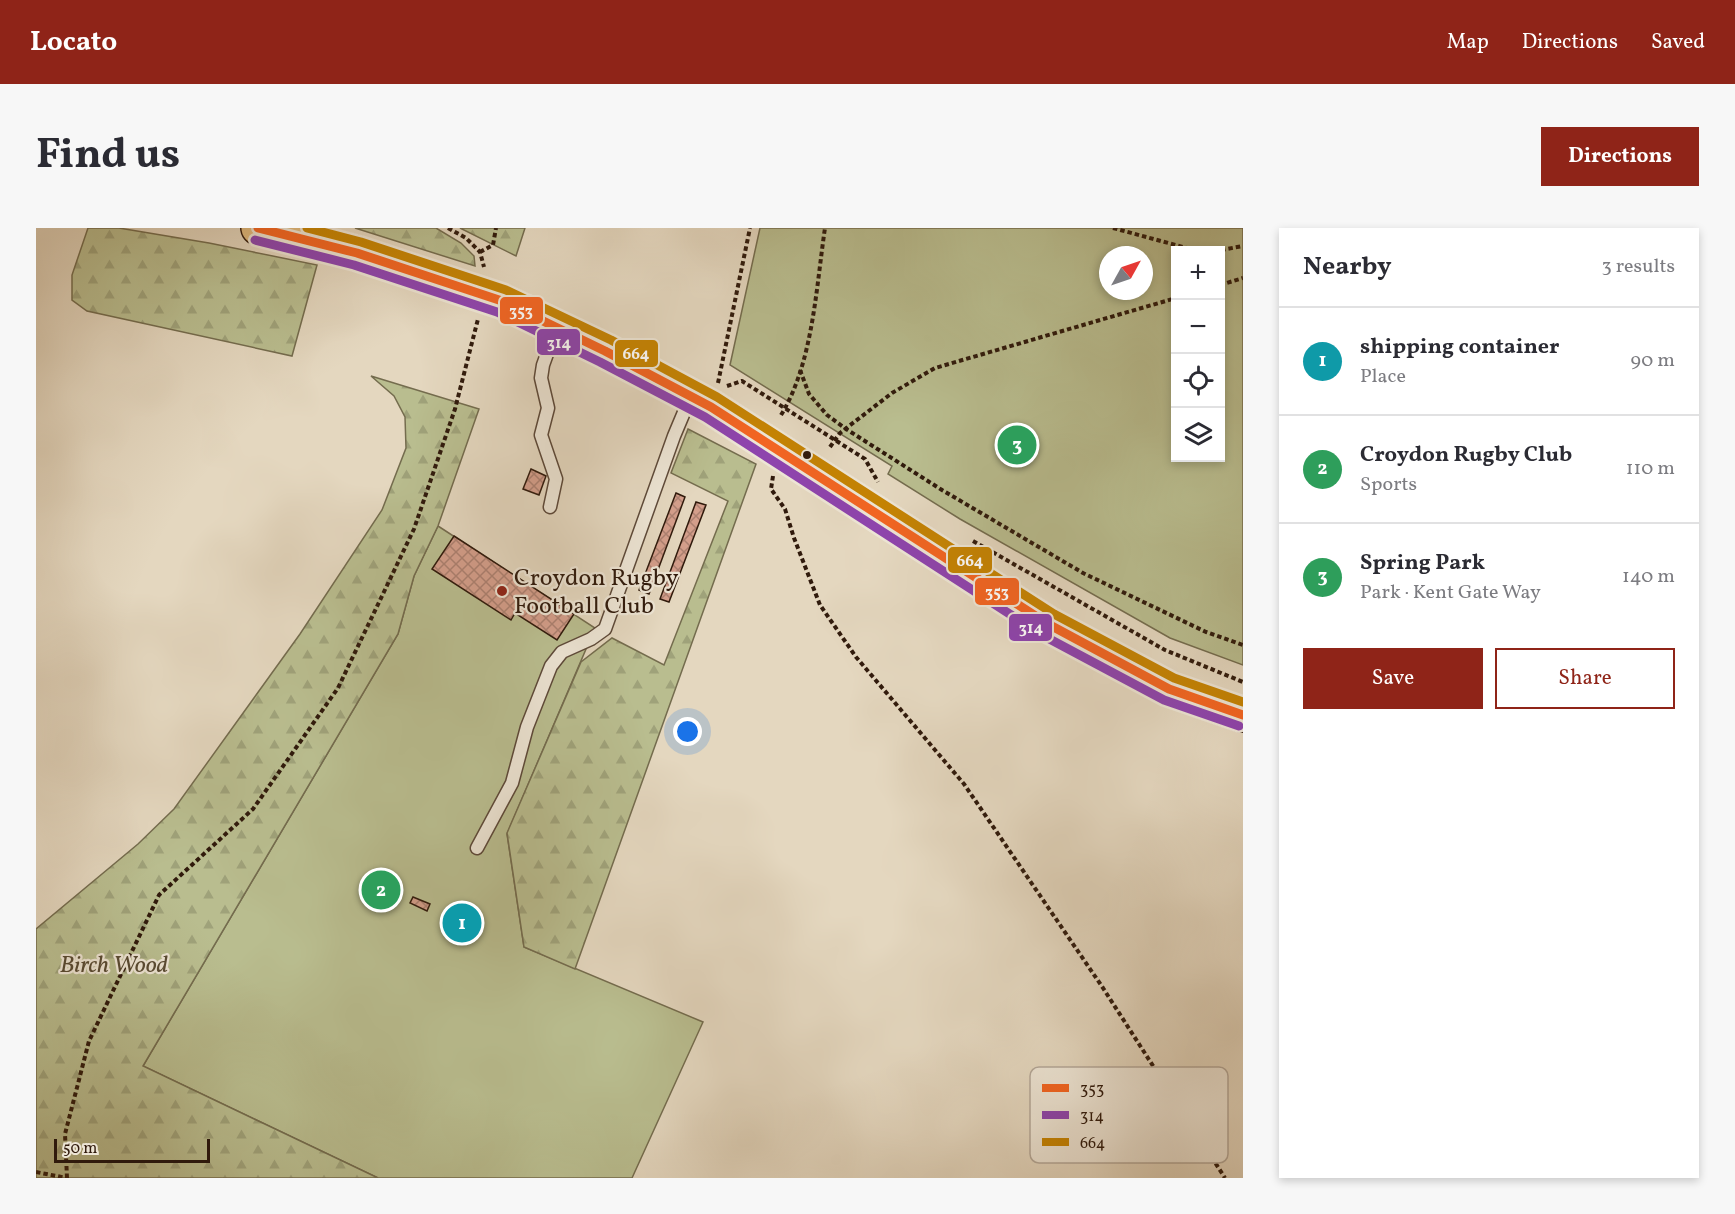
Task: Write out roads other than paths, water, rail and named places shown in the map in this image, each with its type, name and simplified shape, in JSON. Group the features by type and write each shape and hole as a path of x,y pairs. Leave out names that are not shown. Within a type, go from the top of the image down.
{"main road":[{"path":"258,228 357,253 502,301 605,351 701,402 1048,624 1169,689 1243,715"}],"lane":[{"path":"550,507 556,479 541,435 548,408 541,378 543,365 556,328"},
{"path":"477,848 512,783 527,728 551,666 562,652 591,639 605,629 674,436 701,402"}],"place":[{"name":"Spring Park","path":"1017,445"},
{"name":"Croydon Rugby Football Club","path":"502,591"},
{"name":"Croydon Rugby Club","path":"381,890"},
{"name":"shipping container","path":"462,923"}],"park label":[{"name":"Birch Wood","path":"114,964"}]}
